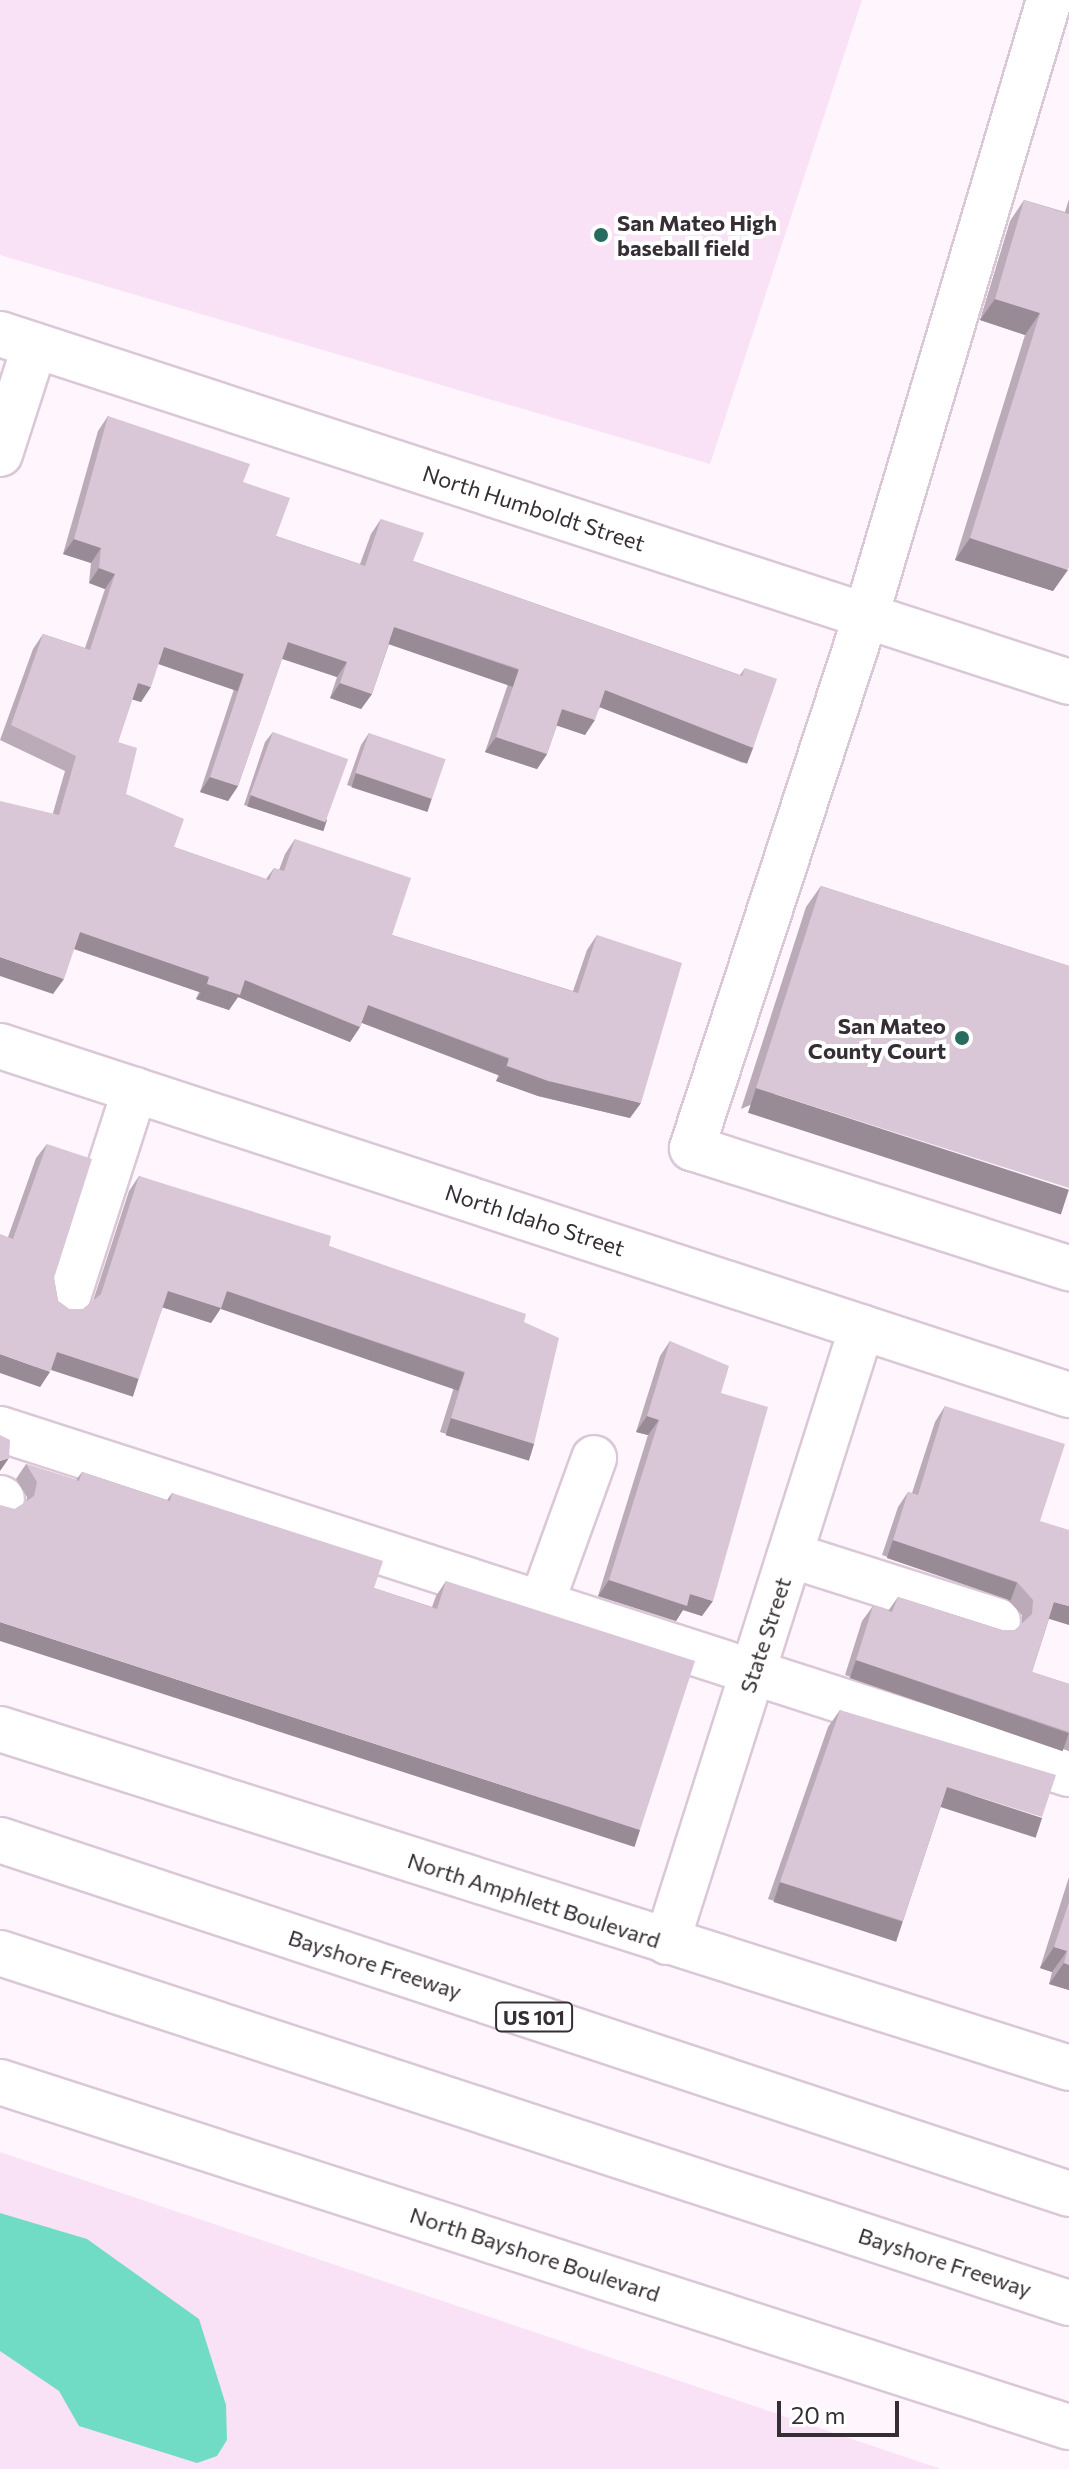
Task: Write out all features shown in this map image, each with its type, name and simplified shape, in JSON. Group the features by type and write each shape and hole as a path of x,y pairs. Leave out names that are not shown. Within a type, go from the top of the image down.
{"main road":[{"path":"1049,0 866,616 692,1148 1069,1268"},
{"path":"0,454 18,339"},
{"name":"North Humboldt Street","path":"18,339 1069,682"},
{"name":"North Idaho Street","path":"0,1046 1069,1395"},
{"path":"67,1300 135,1090"},
{"name":"State Street","path":"667,1942 862,1327"},
{"path":"0,1429 1069,1774"},
{"path":"542,1602 594,1458"},
{"path":"790,1555 998,1621"},
{"name":"North Amphlett Boulevard","path":"0,1729 1069,2068"},
{"name":"Bayshore Freeway","path":"0,1840 1069,2194"},
{"name":"Bayshore Freeway","path":"0,1953 1069,2303"},
{"name":"North Bayshore Boulevard","path":"0,2082 1069,2427"}],"shaded area":[{"path":"0,0 862,0 710,464 0,255"},
{"path":"0,2152 941,2469 0,2469"},
{"path":"0,2213 87,2239 199,2319 226,2405 227,2440 217,2456 197,2463 79,2426 59,2391 0,2351"}],"building":[{"path":"1024,200 1069,214 1068,570 970,538 1040,313 995,299"},
{"path":"108,416 250,464 243,482 290,498 276,536 365,566 381,519 424,533 413,561 742,676 745,668 777,679 753,748 605,690 595,720 562,709 547,754 496,737 519,669 394,627 372,694 340,683 347,662 288,642 238,786 210,777 244,674 164,647 151,687 138,683 118,742 137,748 126,794 184,819 174,847 269,880 274,868 284,871 295,839 411,878 392,935 578,993 597,935 682,963 641,1103 548,1081 507,1066 509,1058 368,1005 360,1027 245,980 240,995 207,984 209,977 80,932 64,979 0,957 0,801 59,815 76,756 11,725 43,634 90,650 115,574 99,568 101,548 74,539"},
{"path":"273,732 348,759 325,822 250,795"},
{"path":"369,733 446,759 432,799 355,773"},
{"path":"821,886 1069,966 1069,1188 756,1088"},
{"path":"47,1144 92,1159 54,1278 58,1301 69,1309 83,1309 101,1294 139,1176 331,1236 329,1246 526,1314 524,1322 559,1338 534,1444 451,1418 465,1372 227,1291 221,1308 168,1291 139,1379 57,1352 50,1372 0,1354 0,1234 13,1239"},
{"path":"670,1341 729,1366 721,1393 768,1407 713,1601 690,1594 687,1606 609,1580 659,1420 647,1416"},
{"path":"945,1406 1065,1444 1040,1521 1069,1530 1069,1606 1054,1602 1032,1672 1069,1684 1069,1732 856,1660 873,1606 892,1612 898,1597 1002,1630 1015,1630 1032,1614 1033,1600 1017,1582 893,1540 908,1492 918,1495"},
{"path":"0,1435 10,1440 9,1458 0,1461"},
{"path":"26,1464 79,1481 82,1472 170,1501 172,1493 383,1561 374,1588 437,1609 446,1581 695,1661 640,1830 0,1622 0,1505 15,1509 34,1496 37,1482"},
{"path":"840,1710 1056,1775 1042,1817 947,1787 903,1921 780,1882"},
{"path":"1069,1902 1069,1965 1064,1963 1067,1951 1054,1947"}],"place":[{"name":"San Mateo High baseball field","path":"601,235"},
{"name":"San Mateo County Court","path":"962,1038"}]}
